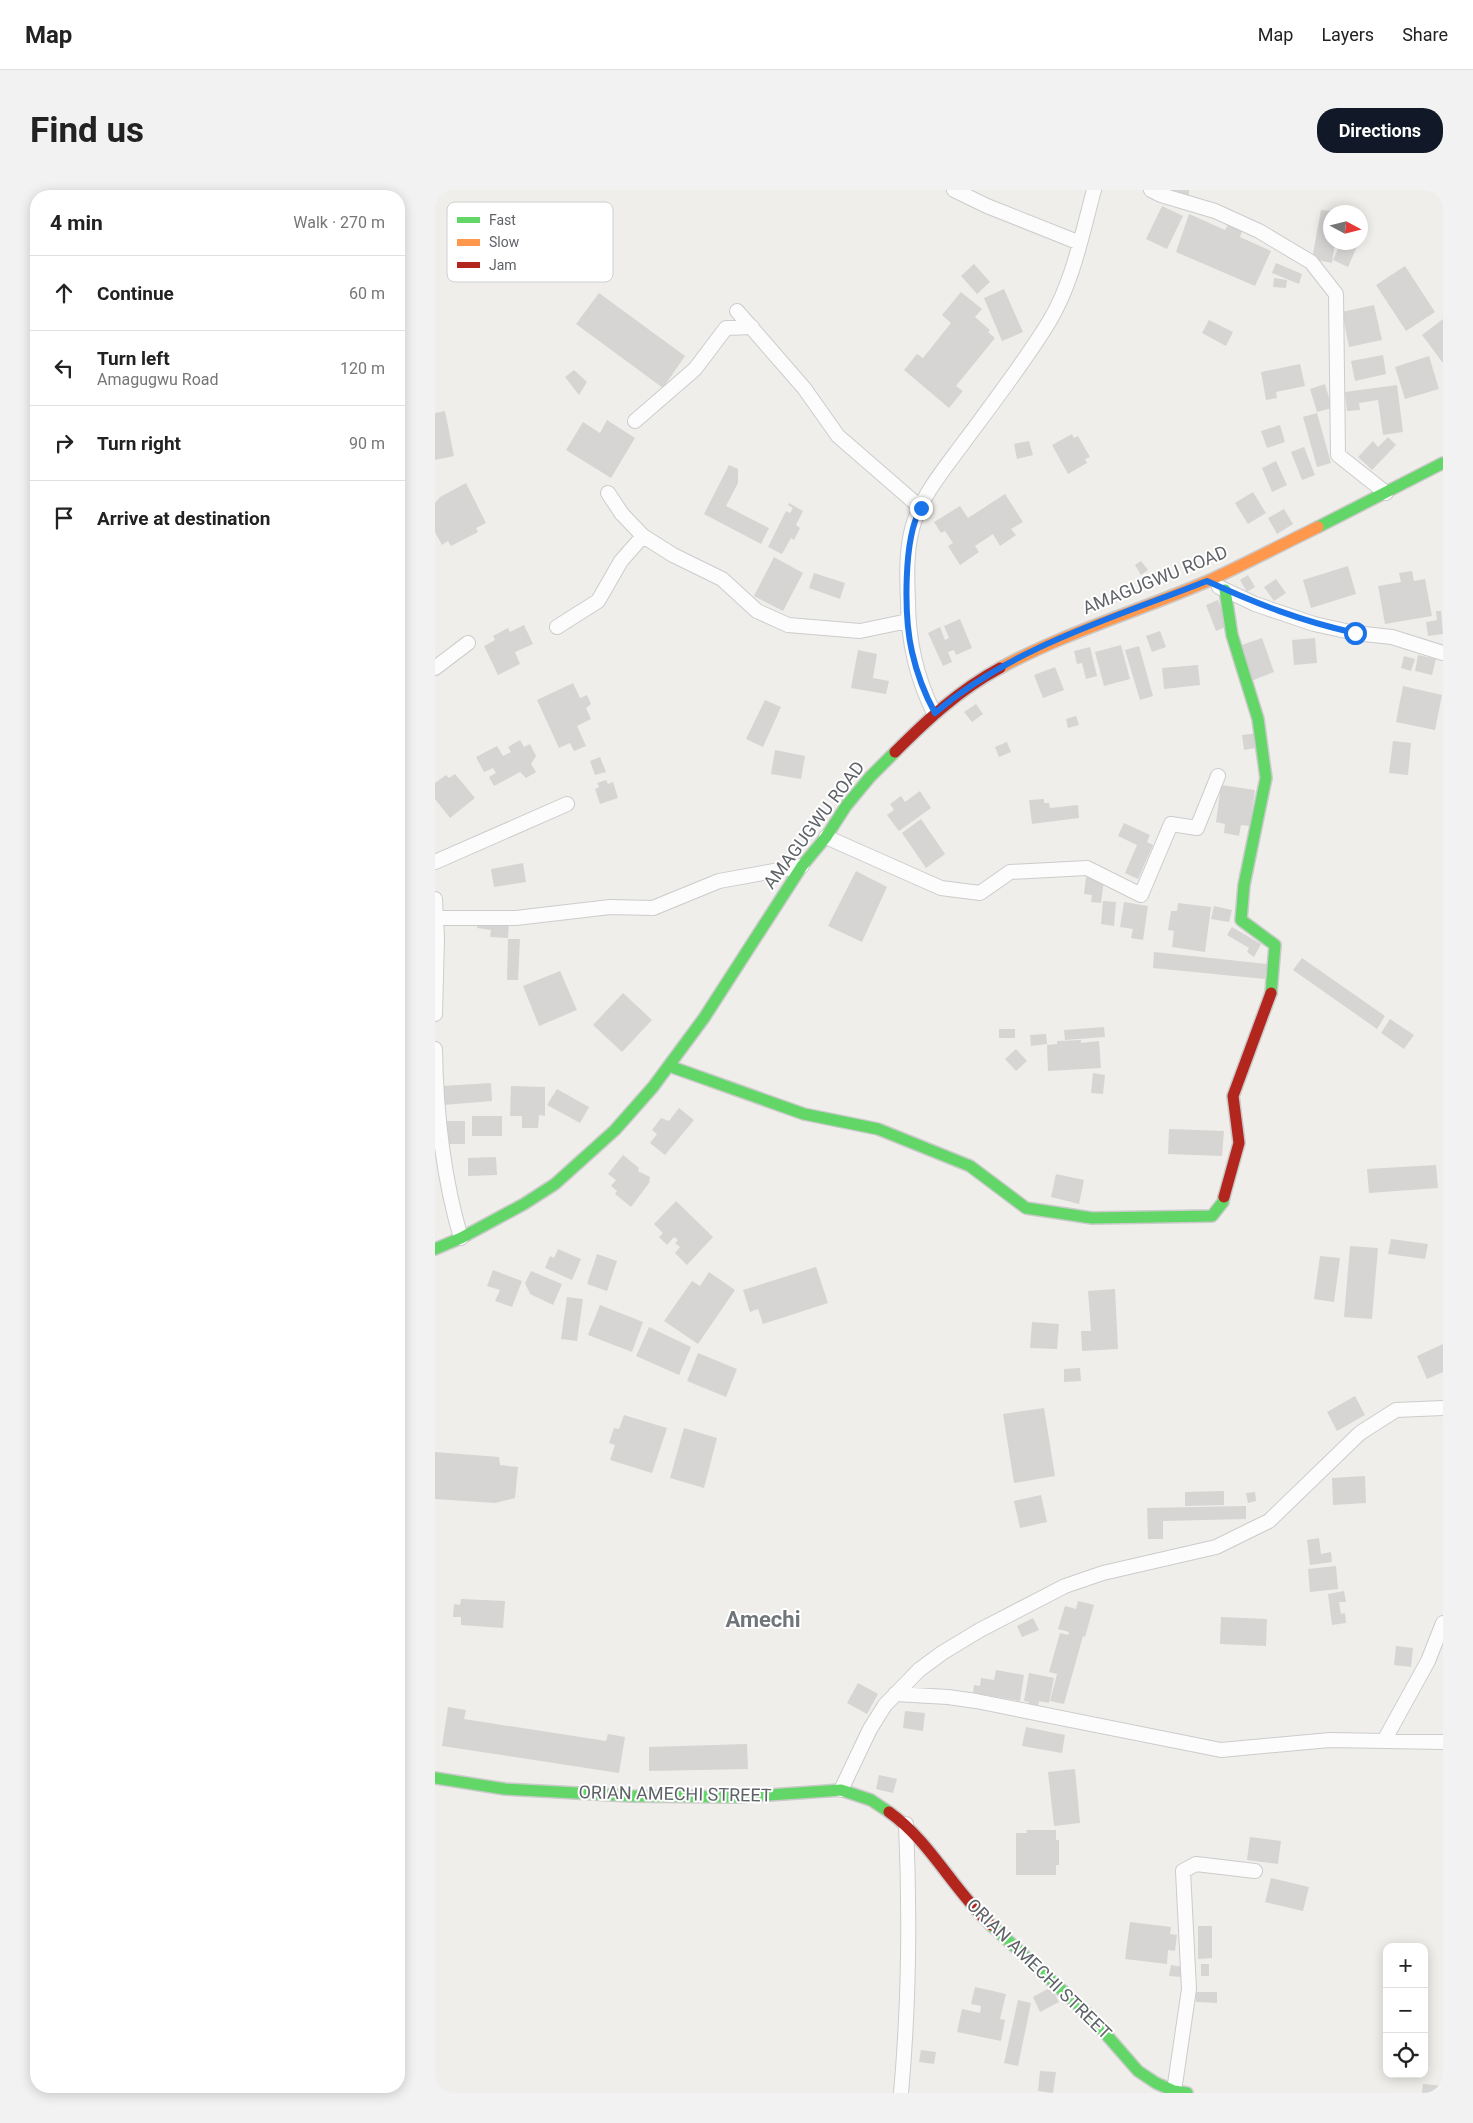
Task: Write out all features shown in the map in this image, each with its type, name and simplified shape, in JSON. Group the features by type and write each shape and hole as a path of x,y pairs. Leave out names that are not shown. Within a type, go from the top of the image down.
{"street":[{"path":"954,190 987,206 1079,244"},
{"path":"935,713 923,690 911,650 908,621 907,564 912,528 938,478 1049,321 1061,298 1095,190"},
{"path":"1151,190 1161,195 1215,211 1259,231 1311,262 1336,294 1338,454 1386,494"},
{"path":"737,311 804,388 838,436 921,508"},
{"path":"635,420 695,369 726,328 752,327"},
{"name":"AMAGUGWU ROAD","path":"435,1249 461,1238 524,1204 555,1184 615,1130 653,1088 704,1018 802,866 826,837 846,806 869,777 957,694 990,673 1029,652 1082,629 1207,581 1386,494 1443,463"},
{"path":"608,493 622,514 643,536 673,555 722,578 757,612 788,624 860,631 908,621"},
{"path":"557,626 598,601 621,561 643,536"},
{"path":"1207,581 1255,604 1315,624 1355,633 1392,637 1443,653"},
{"path":"669,1066 804,1114 878,1129 970,1166 1027,1208 1092,1218 1212,1216 1223,1202 1239,1143 1233,1096 1271,996 1275,946 1241,920 1244,885 1265,778 1258,719 1232,635 1225,590"},
{"path":"435,668 468,643"},
{"path":"826,837 941,888 980,893 1010,872 1087,868 1141,895 1171,824 1197,828 1219,776"},
{"path":"435,862 567,804"},
{"path":"437,918 516,918 610,907 653,908 719,881 802,866"},
{"path":"435,899 437,918 435,1014"},
{"path":"435,1049 436,1092 443,1156 452,1208 461,1238"},
{"path":"841,1790 870,1730 885,1705 919,1670 942,1653 980,1630 1065,1586 1103,1573 1217,1547 1269,1520 1360,1433 1396,1410 1443,1408"},
{"path":"1385,1740 1428,1662 1443,1623"},
{"path":"895,1694 948,1697 985,1703 1227,1750 1330,1740 1443,1742"},
{"name":"ORIAN AMECHI STREET","path":"435,1778 505,1789 631,1796 740,1797 841,1790 871,1800 906,1824 975,1910 1090,2016 1138,2072 1156,2083 1181,2092"},
{"path":"901,2093 908,1953 906,1824"},
{"path":"1181,2092 1189,1989 1183,1871 1196,1864 1255,1871"}],"building":[{"path":"1165,190 1189,190 1189,196"},
{"path":"1443,190 1443,199 1434,191"},
{"path":"1162,206 1183,216 1167,249 1146,239"},
{"path":"1321,210 1323,210 1323,250 1334,250 1332,263 1312,259"},
{"path":"1189,214 1225,230 1229,223 1243,228 1240,237 1271,251 1255,286 1176,252"},
{"path":"1337,250 1355,250 1348,267 1333,260"},
{"path":"1276,263 1302,274 1299,284 1272,273"},
{"path":"974,264 990,282 977,294 961,276"},
{"path":"1405,266 1435,312 1406,331 1376,285"},
{"path":"1274,278 1287,280 1286,288 1273,287"},
{"path":"1004,289 1023,332 1002,341 984,298"},
{"path":"961,292 982,309 975,317 990,330 988,332 995,338 956,386 963,391 949,408 904,370 917,354 923,358 951,323 942,315"},
{"path":"599,293 685,356 663,388 576,324"},
{"path":"1374,305 1382,340 1349,347 1342,312"},
{"path":"1443,319 1443,363 1422,335"},
{"path":"1209,320 1233,332 1226,346 1202,333"},
{"path":"1383,355 1386,374 1355,381 1351,361"},
{"path":"1429,356 1439,389 1405,399 1395,367"},
{"path":"1300,364 1305,386 1276,392 1277,398 1266,400 1261,372"},
{"path":"574,370 587,382 579,395 565,377"},
{"path":"1325,384 1332,408 1317,412 1310,389"},
{"path":"1397,385 1403,432 1383,435 1378,400 1359,403 1360,410 1347,411 1345,392"},
{"path":"445,411 454,456 435,460 435,413"},
{"path":"1317,413 1331,463 1317,467 1303,417"},
{"path":"607,420 635,438 611,478 566,450 583,422 600,433"},
{"path":"1280,425 1285,442 1267,448 1261,431"},
{"path":"1072,434 1074,438 1078,436 1090,457 1085,459 1087,463 1068,474 1052,445"},
{"path":"1388,437 1396,445 1372,470 1358,457 1373,441 1378,447"},
{"path":"1029,441 1033,455 1017,459 1014,444"},
{"path":"1304,447 1315,475 1302,480 1291,452"},
{"path":"1276,461 1287,485 1272,492 1262,468"},
{"path":"729,465 738,469 738,483 726,506 769,528 761,544 704,514"},
{"path":"466,483 486,523 476,528 478,532 451,546 448,541 442,545 435,532 435,503 440,497"},
{"path":"1253,492 1266,513 1248,524 1235,503"},
{"path":"1005,494 1023,522 1011,529 1016,535 1000,546 993,534 975,546 979,552 960,565 948,546 953,543 945,531 941,533 934,522 960,506 968,518"},
{"path":"789,503 803,511 796,525 800,528 794,540 791,538 782,554 768,547 786,511 790,513 793,508 788,505"},
{"path":"1284,509 1293,524 1277,534 1268,518"},
{"path":"774,557 803,573 783,611 754,596"},
{"path":"1141,561 1148,570 1141,575 1135,565"},
{"path":"1348,566 1356,594 1311,608 1303,580"},
{"path":"1412,571 1414,581 1425,579 1432,616 1385,624 1378,586 1401,582 1399,573"},
{"path":"814,573 845,583 840,599 809,588"},
{"path":"1248,575 1255,587 1247,592 1240,580"},
{"path":"1276,579 1286,593 1274,601 1264,587"},
{"path":"1218,600 1228,626 1216,631 1206,605"},
{"path":"1436,611 1441,611 1443,634 1428,636 1426,622 1437,620"},
{"path":"960,619 972,648 956,655 954,650 948,652 952,662 943,666 928,633 940,627 945,640 949,638 944,626"},
{"path":"524,625 533,644 515,652 520,664 498,675 484,646 495,640 493,636 508,628 510,632"},
{"path":"1160,631 1166,647 1152,652 1146,636"},
{"path":"1262,638 1274,672 1251,681 1239,646"},
{"path":"1315,638 1317,663 1294,665 1292,640"},
{"path":"1121,645 1130,679 1104,686 1095,652"},
{"path":"1139,646 1153,696 1140,700 1125,650"},
{"path":"1090,647 1097,676 1086,679 1082,663 1077,664 1074,651"},
{"path":"858,650 877,654 873,678 889,681 886,694 851,688"},
{"path":"1418,655 1436,659 1432,675 1415,671"},
{"path":"1404,656 1415,659 1411,671 1401,668"},
{"path":"1198,665 1200,685 1164,689 1162,668"},
{"path":"1055,667 1064,690 1043,698 1034,675"},
{"path":"573,683 580,698 587,695 591,704 586,708 591,719 577,726 586,746 574,751 570,743 559,748 537,700"},
{"path":"1403,686 1442,695 1435,730 1396,722"},
{"path":"765,700 781,707 763,747 746,739"},
{"path":"976,704 983,714 972,722 964,712"},
{"path":"1076,716 1079,725 1068,728 1066,719"},
{"path":"1259,733 1261,747 1244,750 1242,735"},
{"path":"520,740 524,747 530,744 536,756 531,764 536,772 526,778 520,772 494,786 489,777 496,773 493,768 484,772 476,757 497,746 503,756 511,752 508,747"},
{"path":"1393,741 1411,743 1408,775 1389,773"},
{"path":"1007,742 1011,752 999,757 995,747"},
{"path":"775,750 805,756 801,779 771,774"},
{"path":"600,757 606,772 595,775 590,761"},
{"path":"455,774 475,798 450,818 435,799 435,783 446,775 449,778"},
{"path":"606,780 608,784 613,782 618,798 600,804 595,789 599,787 597,783"},
{"path":"1221,785 1255,790 1250,826 1241,825 1239,836 1224,833 1225,824 1216,822"},
{"path":"920,791 931,808 899,831 887,815 894,810 890,804 901,796 905,802"},
{"path":"1044,799 1044,803 1049,803 1050,808 1078,805 1079,818 1032,824 1029,800"},
{"path":"921,819 945,854 926,868 902,833"},
{"path":"1124,823 1150,835 1147,842 1153,845 1138,879 1125,873 1137,845 1118,836"},
{"path":"523,863 526,882 494,887 491,869"},
{"path":"856,871 887,887 862,942 828,926"},
{"path":"1086,877 1104,880 1101,903 1091,902 1092,895 1084,894"},
{"path":"1103,901 1116,902 1114,926 1101,924"},
{"path":"1124,902 1148,906 1143,940 1131,938 1133,929 1120,927"},
{"path":"1178,903 1211,907 1205,952 1172,947 1174,931 1168,930 1171,911 1177,911"},
{"path":"1214,906 1232,910 1229,922 1211,919"},
{"path":"478,919 509,922 508,938 490,937 491,930 477,928"},
{"path":"1232,927 1261,944 1254,957 1247,952 1249,948 1227,935"},
{"path":"508,939 520,939 518,980 507,980"},
{"path":"1154,952 1267,964 1265,979 1153,968"},
{"path":"1302,958 1385,1016 1377,1029 1293,970"},
{"path":"560,971 577,1010 539,1026 523,986"},
{"path":"623,993 652,1020 622,1052 593,1025"},
{"path":"1390,1019 1414,1035 1404,1049 1381,1033"},
{"path":"1104,1027 1105,1037 1065,1040 1064,1030"},
{"path":"999,1029 1015,1029 1015,1038 999,1038"},
{"path":"1046,1034 1047,1044 1031,1046 1030,1035"},
{"path":"1081,1040 1081,1043 1099,1041 1101,1068 1048,1071 1047,1045 1057,1044 1057,1041"},
{"path":"1016,1049 1027,1061 1016,1071 1005,1059"},
{"path":"1093,1073 1105,1075 1103,1094 1091,1093"},
{"path":"491,1083 492,1101 443,1105 442,1086"},
{"path":"511,1086 545,1087 545,1116 539,1115 538,1128 522,1128 522,1116 510,1116"},
{"path":"557,1089 589,1107 580,1123 547,1105"},
{"path":"679,1108 694,1120 665,1155 650,1143 657,1134 652,1130 661,1118 669,1121"},
{"path":"472,1116 502,1116 502,1136 472,1136"},
{"path":"447,1121 465,1121 465,1144 447,1144"},
{"path":"1169,1129 1224,1131 1222,1156 1168,1154"},
{"path":"623,1155 639,1168 638,1171 650,1177 649,1183 631,1207 615,1194 617,1191 611,1186 616,1180 608,1174"},
{"path":"496,1157 497,1175 468,1176 468,1158"},
{"path":"1436,1165 1438,1188 1369,1193 1367,1169"},
{"path":"1056,1174 1084,1180 1079,1204 1051,1197"},
{"path":"676,1201 713,1237 687,1265 675,1253 680,1247 675,1243 678,1240 674,1237 667,1245 659,1237 663,1233 654,1224"},
{"path":"1391,1239 1428,1244 1425,1259 1388,1254"},
{"path":"1350,1246 1378,1248 1372,1319 1344,1317"},
{"path":"558,1249 581,1259 572,1280 545,1268 550,1256 554,1258"},
{"path":"597,1254 617,1261 607,1291 587,1284"},
{"path":"1320,1256 1340,1258 1334,1302 1314,1299"},
{"path":"816,1267 828,1303 763,1324 758,1309 750,1312 743,1290"},
{"path":"493,1270 522,1281 512,1307 495,1301 500,1290 487,1286"},
{"path":"531,1271 562,1284 553,1305 530,1294 525,1283"},
{"path":"709,1272 735,1290 698,1344 664,1321 692,1281 700,1286"},
{"path":"1115,1289 1118,1349 1082,1351 1081,1331 1091,1331 1088,1291"},
{"path":"567,1297 583,1299 577,1341 561,1339"},
{"path":"600,1305 643,1322 632,1352 588,1335"},
{"path":"1032,1322 1059,1324 1057,1349 1030,1348"},
{"path":"649,1327 691,1347 679,1375 636,1356"},
{"path":"1443,1344 1443,1372 1427,1379 1417,1356"},
{"path":"698,1353 737,1369 726,1397 687,1381"},
{"path":"1080,1368 1081,1381 1064,1382 1064,1369"},
{"path":"1355,1396 1365,1415 1337,1431 1327,1412"},
{"path":"1044,1408 1055,1476 1014,1483 1003,1414"},
{"path":"624,1415 667,1428 652,1473 610,1460 615,1445 609,1443 614,1428 619,1429"},
{"path":"684,1428 717,1438 704,1488 670,1478"},
{"path":"435,1452 499,1457 500,1465 518,1467 515,1498 495,1503 435,1499"},
{"path":"1365,1476 1366,1503 1333,1505 1332,1478"},
{"path":"1224,1491 1224,1505 1185,1506 1185,1492"},
{"path":"1255,1492 1256,1501 1248,1503 1246,1493"},
{"path":"1041,1495 1047,1522 1020,1528 1014,1501"},
{"path":"1246,1506 1246,1519 1163,1521 1163,1539 1148,1539 1147,1508"},
{"path":"1319,1538 1321,1554 1331,1552 1332,1562 1310,1565 1307,1540"},
{"path":"1336,1566 1338,1589 1310,1592 1308,1569"},
{"path":"1344,1591 1346,1602 1339,1602 1341,1614 1345,1613 1346,1623 1332,1625 1328,1594"},
{"path":"461,1599 505,1601 503,1628 461,1625 461,1617 453,1617 454,1604 460,1605"},
{"path":"1078,1601 1094,1605 1085,1637 1083,1636 1064,1704 1050,1701 1057,1674 1049,1672 1060,1633 1068,1635 1069,1632 1058,1629 1065,1606 1076,1609"},
{"path":"1221,1617 1267,1619 1266,1646 1220,1644"},
{"path":"1033,1618 1039,1630 1022,1637 1017,1626"},
{"path":"1396,1646 1413,1648 1411,1667 1394,1665"},
{"path":"996,1670 1024,1675 1020,1701 973,1693 974,1685 980,1686 981,1678 994,1680"},
{"path":"1029,1673 1054,1678 1049,1703 1039,1701 1038,1707 1028,1705 1029,1702 1024,1701"},
{"path":"858,1683 878,1694 867,1714 847,1703"},
{"path":"448,1707 466,1710 464,1719 606,1741 608,1734 625,1737 619,1773 442,1746"},
{"path":"905,1711 925,1713 923,1731 903,1728"},
{"path":"1026,1727 1065,1735 1062,1753 1022,1746"},
{"path":"747,1744 748,1769 649,1771 649,1747"},
{"path":"1075,1769 1080,1823 1054,1826 1048,1772"},
{"path":"879,1775 897,1779 893,1793 876,1789"},
{"path":"1026,1830 1056,1830 1056,1840 1059,1840 1059,1865 1056,1865 1056,1875 1016,1875 1016,1833 1027,1833"},
{"path":"1250,1837 1281,1841 1278,1864 1247,1860"},
{"path":"1271,1878 1309,1887 1303,1911 1265,1902"},
{"path":"1130,1922 1171,1927 1170,1934 1177,1935 1175,1951 1168,1950 1167,1964 1125,1959"},
{"path":"1198,1926 1212,1926 1212,1958 1198,1959"},
{"path":"1201,1964 1209,1964 1209,1976 1201,1976"},
{"path":"1171,1965 1183,1967 1181,1977 1169,1976"},
{"path":"975,1987 1006,1994 1000,2019 1005,2020 1001,2041 957,2032 962,2009 980,2013 981,2006 971,2004"},
{"path":"1051,1987 1059,2002 1040,2012 1033,1997"},
{"path":"1196,1992 1217,1992 1217,2003 1196,2002"},
{"path":"1018,2000 1031,2003 1018,2066 1004,2063"},
{"path":"921,2050 936,2052 934,2064 919,2062"},
{"path":"1040,2071 1056,2072 1053,2093 1038,2091"},
{"path":"1423,2084 1443,2086 1443,2093 1422,2093"}],"traffic: fast":[{"path":"1318,527 1443,463"},
{"path":"1225,590 1232,635 1258,719 1266,778 1244,885 1241,920 1275,945 1271,993"},
{"path":"435,1249 461,1238 524,1204 555,1184 615,1130 653,1087 704,1018 802,866 826,837 846,806 870,777 895,752"},
{"path":"669,1066 804,1114 878,1129 970,1166 1026,1208 1092,1218 1212,1216 1223,1202 1224,1197"},
{"path":"435,1778 505,1789 631,1796 740,1797 841,1790 871,1800 889,1812"},
{"path":"991,1925 1090,2016 1138,2071 1156,2083 1174,2091 1187,2093"}],"traffic: slow":[{"path":"1000,668 1051,643 1208,581 1318,527"}],"traffic: jam":[{"path":"895,752 944,706 1000,668"},
{"path":"1224,1197 1239,1143 1233,1096 1271,993"},
{"path":"889,1812 917,1837 965,1897 991,1925"}],"district":[{"name":"Amechi","path":"763,1619"}],"route":[{"path":"921,508 912,528 909,542 907,564 908,621 911,650 917,672 923,690 935,713 957,694 990,673 1029,652 1082,629 1207,581 1255,604 1315,624 1355,633"}]}
